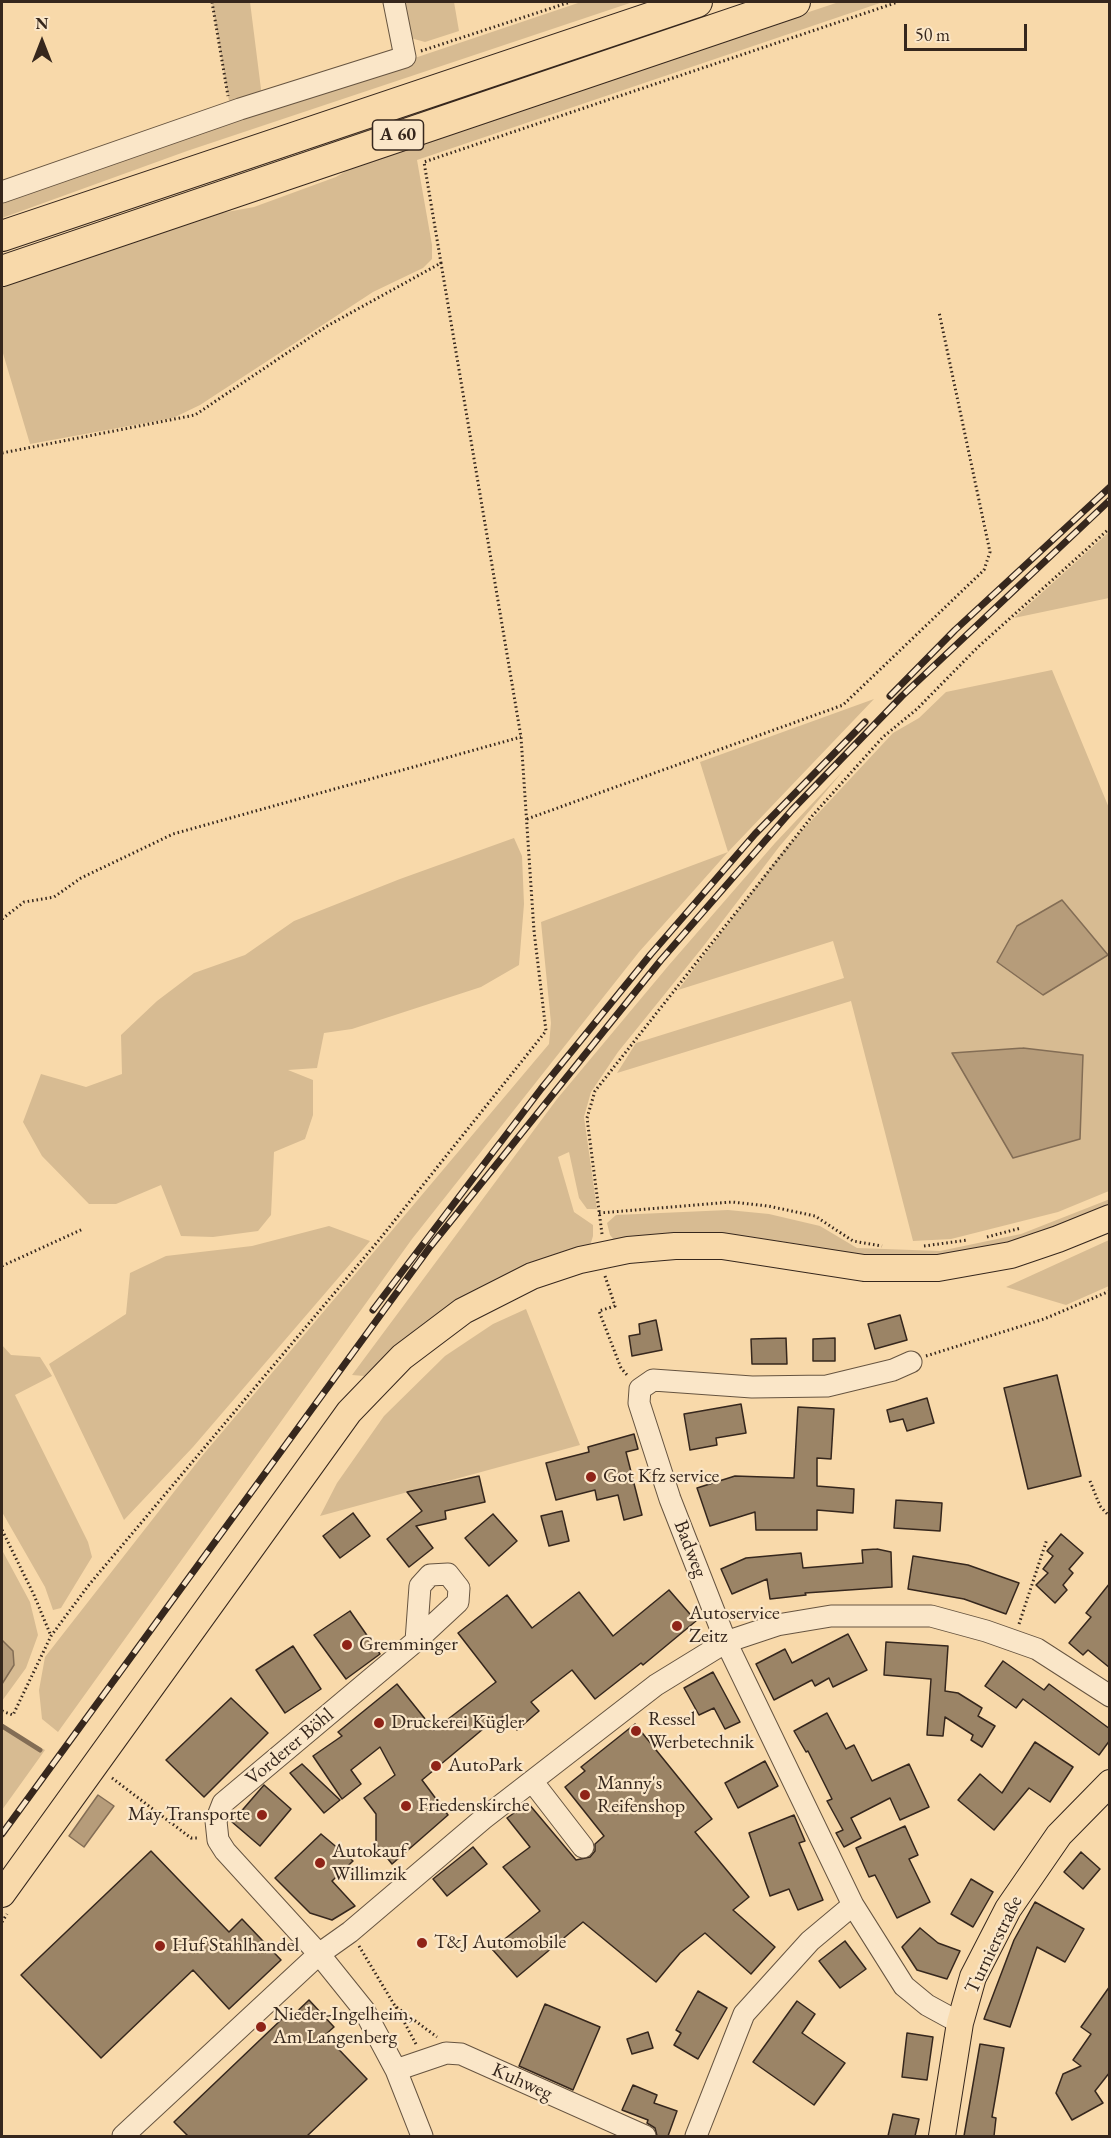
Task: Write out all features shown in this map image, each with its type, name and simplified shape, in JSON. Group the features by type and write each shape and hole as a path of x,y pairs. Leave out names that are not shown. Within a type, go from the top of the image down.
{"highway":[{"name":"A 60","path":"2,236 697,2"},
{"name":"A 60","path":"2,271 795,2"}],"main road":[{"path":"2,1894 350,1412 402,1357 463,1311 508,1287 540,1274 580,1260 628,1250 675,1245 722,1246 864,1268 938,1268 1019,1252 1110,1218"},
{"name":"Turnierstraße","path":"942,2136 960,2023 973,1977 1008,1909 1059,1835 1110,1783"}],"street":[{"path":"2,192 231,112 405,57 394,2"},
{"path":"640,1389 653,1380 752,1387 827,1386 893,1370 911,1362"},
{"name":"Badweg","path":"640,1389 639,1403 670,1499 726,1641 853,1905 904,1986 927,2005 960,2023"},
{"path":"123,2136 319,1954 350,1932 532,1781 656,1684 726,1641 777,1624 859,1615 931,1616 1037,1649 1070,1668 1110,1696"},
{"name":"Vorderer Böhl","path":"218,1839 216,1821 223,1803 416,1641"},
{"path":"532,1781 583,1847"},
{"path":"218,1839 225,1851 319,1954 364,2010 396,2070 422,2136"},
{"path":"696,2136 744,2014 810,1941 853,1905"},
{"name":"Kuhweg","path":"396,2070 446,2053 460,2055 645,2136"}],"path":[{"path":"212,2 231,112"},
{"path":"405,57 570,2"},
{"path":"2,1711 13,1715 51,1636 88,1586 199,1451 379,1240 546,1031 534,931 521,737 424,162 898,2"},
{"path":"2,453 195,415 327,326 441,263"},
{"path":"527,819 843,705 984,570 990,552 939,312"},
{"path":"893,1248 853,1241 815,1216 768,1206 732,1202 599,1213 587,1118 595,1091 813,815 883,737 917,709 977,648 1110,528"},
{"path":"2,919 24,902 54,897 81,878 173,834 521,737"},
{"path":"986,1237 1029,1226"},
{"path":"2,1266 83,1229"},
{"path":"916,1246 974,1239"},
{"path":"596,1275 611,1270"},
{"path":"604,1272 615,1306 599,1311 621,1368 640,1389"},
{"path":"911,1362 1044,1319 1110,1291"},
{"path":"1090,1481 1100,1506 1110,1517"},
{"path":"2,1530 51,1636"},
{"path":"1013,1640 1047,1539"},
{"path":"105,1773 191,1838 218,1839"},
{"path":"350,1932 424,2059"},
{"path":"395,2006 460,2055"}],"shaded area":[{"path":"212,2 250,2 262,97 230,107"},
{"path":"400,2 454,2 459,31 425,42 407,37"},
{"path":"581,2 633,2 187,151 2,218 2,197"},
{"path":"839,2 883,2 417,160 432,245 432,259 423,268 373,292 200,405 173,418 30,444 2,350 2,286 194,218 254,207 336,177 366,159"},
{"path":"1109,532 1109,598 1014,618"},
{"path":"1052,670 1109,808 1109,1191 1058,1212 951,1239 913,1241 851,1001 617,1073 636,1043 844,978 833,941 678,990 783,851 893,733 919,718 946,692"},
{"path":"874,699 728,852 700,762"},
{"path":"844,770 779,847 702,948 618,1052 591,1092 584,1117 597,1209 587,1209 579,1198 569,1152 558,1157 574,1212 593,1225 593,1236 589,1249 470,1295 417,1328 364,1376 352,1375 557,1099 775,843"},
{"path":"514,838 522,856 524,904 519,965 481,987 352,1029 324,1033 317,1068 288,1070 313,1080 313,1115 305,1139 274,1152 271,1215 258,1231 213,1237 181,1236 161,1185 116,1204 89,1204 42,1156 23,1122 41,1074 86,1087 122,1074 121,1035 157,1001 194,973 245,955 294,921 400,879"},
{"path":"728,852 639,952 412,1239 58,1732 42,1719 39,1690 45,1657 202,1456 549,1044 551,1023 541,922"},
{"path":"1062,900 1108,955 1043,995 997,962 1017,926"},
{"path":"1023,1048 1083,1055 1080,1139 1013,1158 952,1053"},
{"path":"1110,1199 1109,1211 1054,1235 943,1258 831,1255 798,1244 752,1237 689,1235 616,1242 610,1235 607,1223 616,1215 728,1210 769,1214 820,1226 857,1248 940,1251 1021,1234"},
{"path":"329,1226 370,1241 193,1447 124,1520 49,1364 126,1314 130,1273 166,1256 252,1246"},
{"path":"1109,1240 1109,1286 1066,1305 1006,1287"},
{"path":"526,1309 580,1445 320,1516 337,1483 384,1416 445,1356 493,1324"},
{"path":"2,1345 11,1355 40,1357 52,1376 15,1395 88,1542 92,1557 61,1608 53,1610 45,1587 2,1512"},
{"path":"2,1550 30,1602 38,1635 26,1668 2,1701 2,1684 14,1665 13,1651 2,1640"},
{"path":"2,1640 13,1651 14,1665 2,1684"},
{"path":"2,1726 45,1750 2,1810"},
{"path":"98,1795 114,1806 84,1847 69,1836"}],"building":[{"path":"900,1315 907,1340 875,1349 868,1324"},
{"path":"656,1320 662,1350 632,1356 629,1336 640,1334 639,1324"},
{"path":"786,1338 787,1364 752,1364 751,1339"},
{"path":"835,1338 835,1361 813,1361 813,1339"},
{"path":"1057,1375 1081,1476 1028,1489 1004,1388"},
{"path":"927,1398 934,1423 907,1431 903,1419 890,1422 887,1410"},
{"path":"741,1404 746,1433 716,1438 717,1445 690,1450 684,1414"},
{"path":"798,1407 834,1409 831,1459 817,1458 817,1486 854,1489 853,1513 817,1510 817,1530 756,1530 755,1512 710,1526 697,1488 735,1476 794,1478"},
{"name":"Got Kfz service","path":"634,1434 638,1449 626,1452 642,1515 624,1520 618,1495 597,1500 595,1490 556,1500 546,1463 589,1452 588,1447"},
{"path":"479,1476 485,1502 445,1511 446,1519 416,1526 433,1548 409,1567 387,1539 422,1511 407,1492"},
{"path":"896,1500 942,1503 940,1531 894,1528"},
{"path":"562,1511 569,1541 549,1546 541,1516"},
{"path":"353,1513 370,1536 340,1558 323,1536"},
{"path":"493,1514 517,1541 489,1566 465,1538"},
{"path":"1061,1534 1083,1553 1069,1569 1073,1573 1063,1585 1067,1590 1055,1603 1036,1585 1048,1573 1043,1569 1053,1556 1047,1551"},
{"path":"877,1549 891,1552 892,1587 805,1593 806,1595 770,1599 767,1579 732,1594 721,1569 746,1558 801,1553 803,1568 863,1563 862,1550"},
{"path":"913,1556 968,1565 1019,1583 1006,1614 964,1599 908,1589"},
{"path":"1110,1583 1110,1668 1088,1650 1083,1655 1069,1643 1091,1617 1086,1613"},
{"path":"669,1590 696,1621 643,1665 641,1663 595,1699 572,1670 531,1702 539,1711 517,1730 504,1716 483,1729 422,1780 448,1815 392,1864 376,1844 376,1814 364,1798 395,1775 380,1747 351,1770 361,1784 342,1799 313,1756 342,1736 338,1732 397,1684 434,1730 496,1682 458,1633 507,1595 532,1628 579,1592 613,1636"},
{"name":"Gremminger","path":"350,1611 380,1654 346,1679 314,1635"},
{"path":"848,1634 867,1670 833,1687 829,1678 815,1686 812,1680 774,1700 756,1664 785,1649 792,1663"},
{"path":"886,1642 948,1646 945,1691 958,1693 982,1708 978,1716 995,1726 982,1747 971,1740 973,1735 945,1717 943,1736 927,1735 931,1679 884,1675"},
{"path":"293,1646 321,1689 285,1713 256,1670"},
{"path":"1003,1661 1044,1690 1049,1684 1110,1729 1110,1740 1099,1755 1023,1699 1016,1708 985,1686"},
{"path":"713,1672 740,1722 725,1729 714,1708 699,1715 684,1688"},
{"path":"231,1698 268,1733 204,1797 166,1760"},
{"path":"827,1713 846,1749 854,1745 872,1781 909,1764 929,1807 900,1820 890,1798 851,1818 861,1838 844,1847 836,1833 843,1830 827,1801 832,1799 808,1751 806,1752 794,1731"},
{"path":"635,1724 712,1819 695,1832 749,1897 733,1910 775,1947 751,1974 705,1933 680,1953 656,1982 583,1922 517,1977 492,1949 540,1911 503,1867 530,1847 507,1818 528,1803 576,1860 590,1857 595,1851 595,1844 604,1836 565,1787 585,1771 581,1767"},
{"path":"1035,1742 1073,1767 1050,1802 1029,1788 994,1830 958,1800 980,1774 1002,1793"},
{"path":"765,1761 778,1786 738,1808 725,1783"},
{"path":"302,1764 340,1800 324,1813 290,1773"},
{"name":"May Transporte","path":"264,1785 291,1809 260,1846 232,1822"},
{"path":"794,1815 805,1841 799,1843 823,1900 798,1910 789,1889 770,1896 749,1833"},
{"path":"905,1826 918,1855 909,1859 930,1902 897,1918 875,1875 869,1877 856,1848"},
{"name":"Autokauf Willimzik","path":"321,1834 353,1861 332,1881 355,1906 332,1920 310,1913 275,1878"},
{"path":"473,1847 487,1864 447,1896 433,1879"},
{"name":"Huf Stahlhandel","path":"151,1851 229,1932 242,1919 281,1960 229,2009 193,1970 101,2058 21,1975"},
{"path":"1081,1852 1100,1869 1083,1889 1064,1872"},
{"path":"971,1879 993,1892 973,1927 951,1914"},
{"path":"1035,1902 1084,1929 1065,1962 1037,1947 1010,2027 984,2019 1014,1940"},
{"path":"920,1928 938,1943 960,1951 947,1979 917,1970 902,1947"},
{"path":"845,1941 866,1969 840,1988 819,1961"},
{"path":"1110,1986 1110,2072 1095,2091 1103,2103 1072,2120 1056,2093 1063,2074 1081,2066 1073,2060 1091,2034 1081,2027"},
{"path":"698,1991 727,2008 698,2059 674,2045 681,2033 676,2030"},
{"path":"309,2000 334,2027 325,2035 367,2079 307,2136 188,2136 174,2122 283,2018 286,2022"},
{"path":"797,2001 815,2014 802,2033 845,2063 814,2105 753,2062"},
{"path":"545,2004 600,2027 573,2090 519,2066"},
{"path":"648,2032 653,2048 632,2054 627,2039"},
{"path":"907,2033 933,2037 927,2080 902,2077"},
{"path":"980,2044 1004,2048 992,2117 996,2118 994,2136 964,2136"},
{"path":"633,2085 657,2095 654,2103 677,2111 668,2136 657,2136 655,2128 647,2123 648,2120 622,2110"},
{"path":"893,2114 919,2119 915,2136 888,2136"}],"waterway":[{"path":"2,1726 40,1750"}],"railway":[{"path":"890,696 955,630 1110,487"},
{"path":"2,1834 430,1247 661,960 792,810 902,696 1110,500"},
{"path":"373,1310 541,1089 651,954 755,834 865,722"}],"place":[{"name":"Got Kfz service","path":"591,1477"},
{"name":"Autoservice Zeitz","path":"677,1626"},
{"name":"Gremminger","path":"347,1645"},
{"name":"Druckerei Kügler","path":"379,1723"},
{"name":"Ressel Werbetechnik","path":"636,1731"},
{"name":"AutoPark","path":"436,1766"},
{"name":"Manny's Reifenshop","path":"585,1795"},
{"name":"Friedenskirche","path":"406,1806"},
{"name":"May Transporte","path":"262,1815"},
{"name":"Autokauf Willimzik","path":"320,1863"},
{"name":"T&J Automobile","path":"422,1943"},
{"name":"Huf Stahlhandel","path":"160,1946"},
{"name":"Nieder-Ingelheim, Am Langenberg","path":"261,2027"}]}
